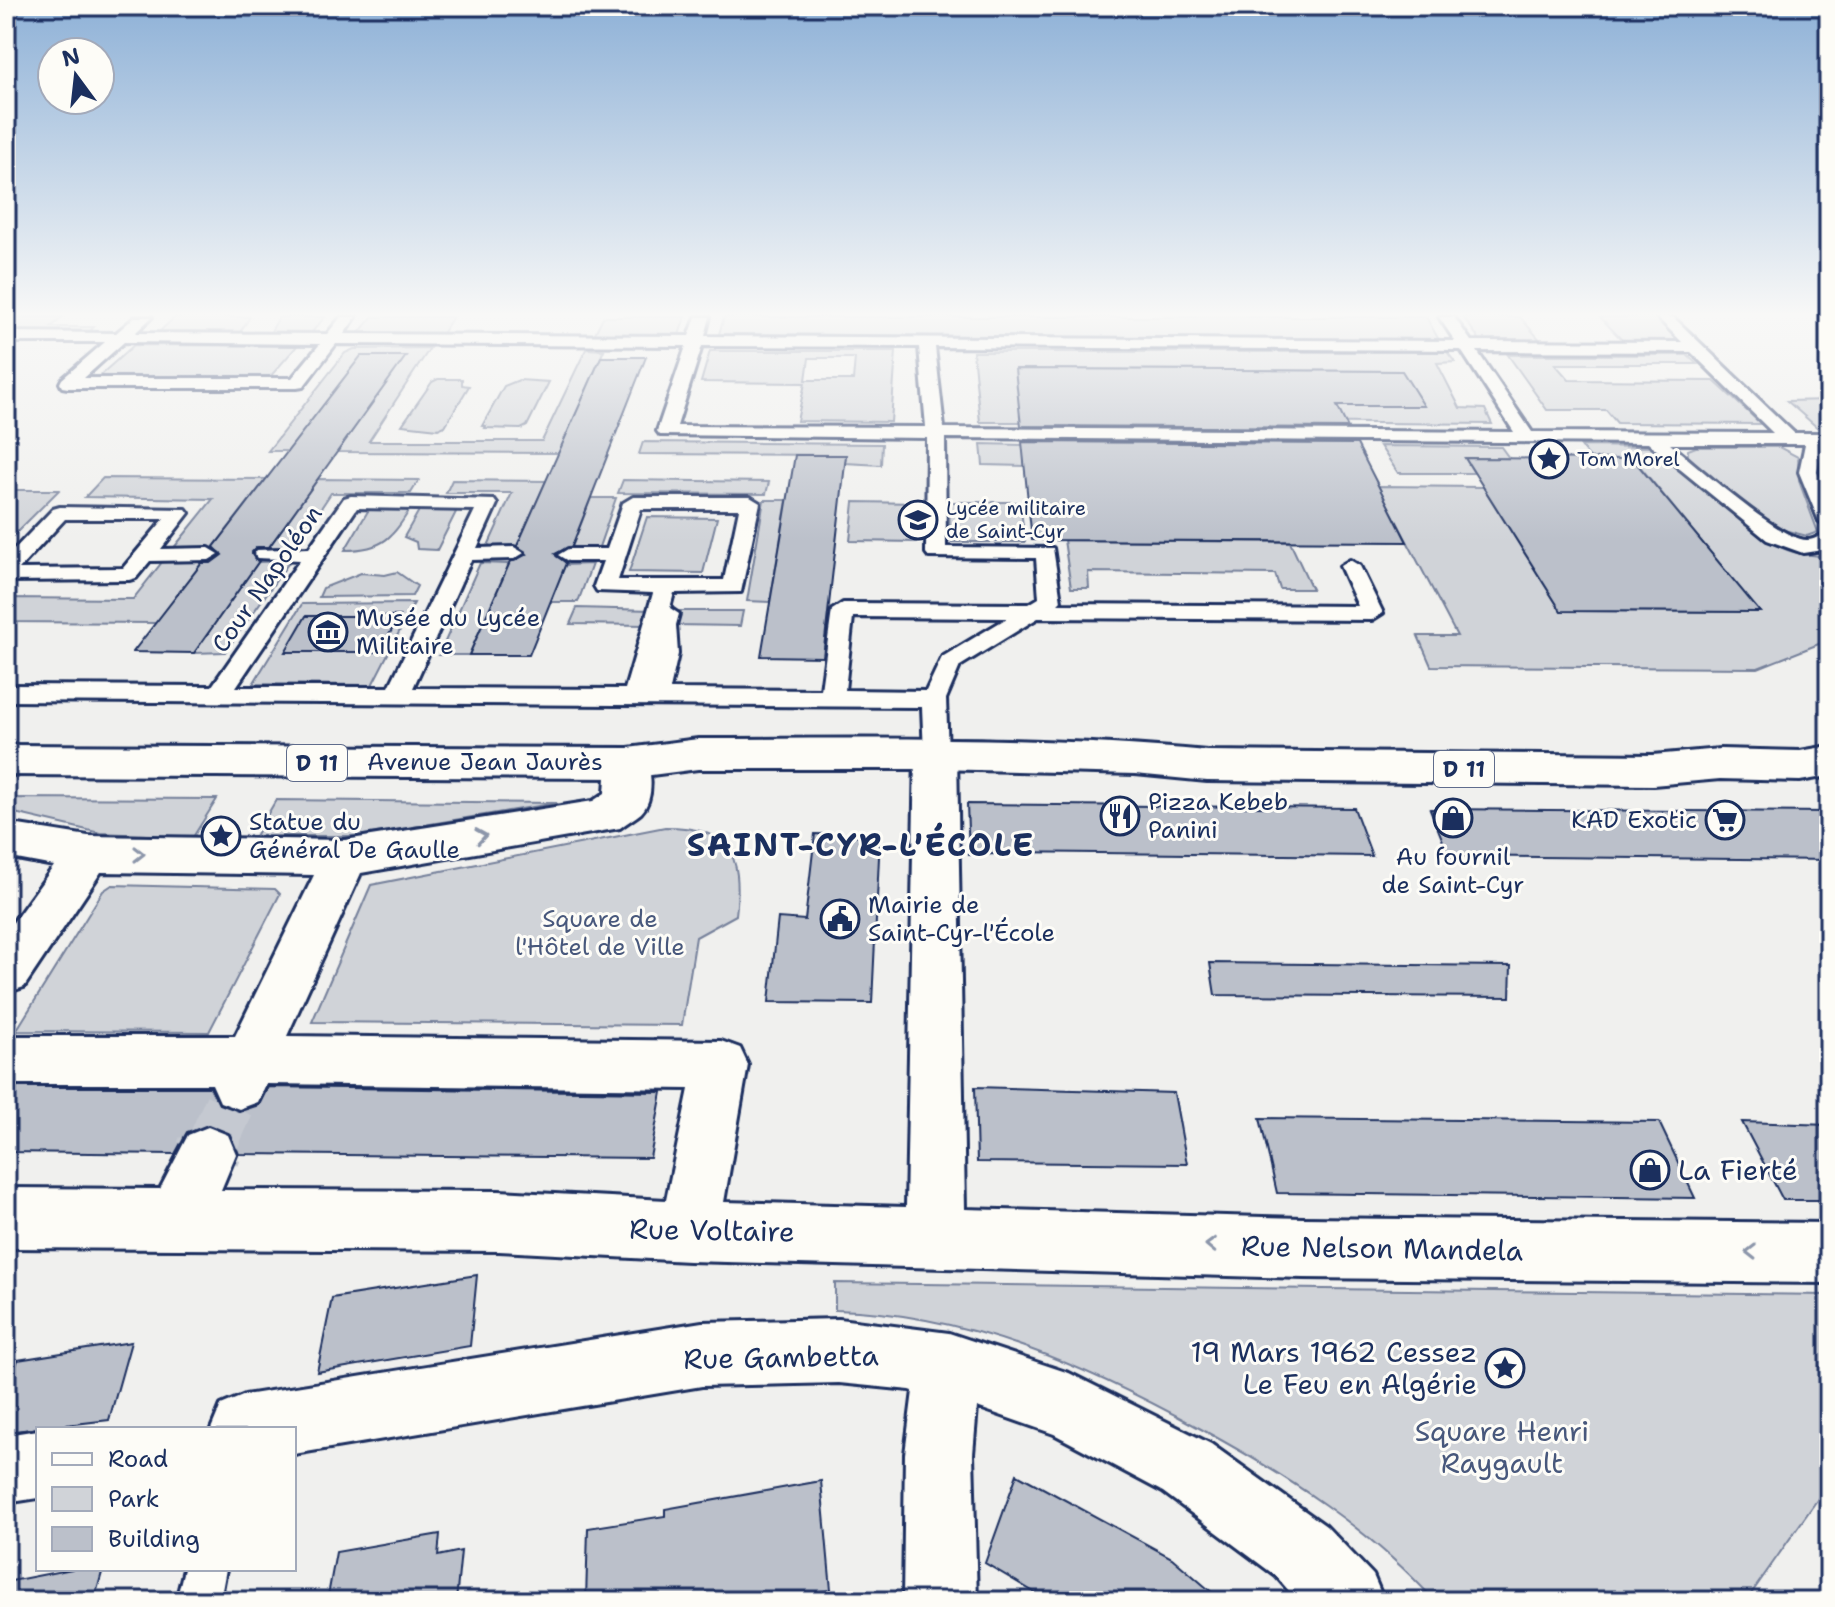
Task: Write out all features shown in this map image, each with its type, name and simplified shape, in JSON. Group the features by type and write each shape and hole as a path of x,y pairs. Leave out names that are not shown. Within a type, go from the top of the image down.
{"street":[{"path":"1720,764 1829,731"},
{"name":"Avenue Jean Jaurès","path":"6,760 628,763 686,779 936,768 1142,776 1207,766 1653,770 1720,764"},
{"path":"1720,764 1800,766 1829,761"},
{"path":"6,840 88,854 345,858 604,816 627,800 628,763"},
{"path":"935,1237 936,768"},
{"path":"6,972 88,854"},
{"path":"245,1072 345,858"},
{"path":"6,1060 245,1072 721,1065 689,1231"},
{"path":"177,1218 208,1154"},
{"name":"Rue Voltaire","path":"6,1218 499,1221 689,1231 935,1237"},
{"name":"Rue Nelson Mandela","path":"935,1237 1303,1248 1829,1253"},
{"name":"Rue Gambetta","path":"257,1427 702,1354 839,1351 949,1365 1069,1406 1187,1468 1301,1551 1347,1601"},
{"path":"940,1601 939,1454 949,1365"},
{"path":"6,1469 36,1464"}],"lane":[{"path":"679,392 666,431 1822,438 1808,472 1829,521"},
{"path":"931,392 936,434 936,553 1046,552 1050,601 950,662 934,699 936,768"},
{"path":"1497,392 1527,437"},
{"path":"1741,392 1789,439"},
{"path":"1652,438 1774,536 1803,547 1828,543 1829,538"},
{"name":"Cour Napoléon","path":"218,695 351,502 487,504 397,696"},
{"path":"633,503 750,503 733,587 605,586 615,555 633,503"},
{"path":"60,513 179,513 129,574 6,572 60,513"},
{"path":"464,554 514,553"},
{"path":"145,555 209,554"},
{"path":"264,554 315,554"},
{"path":"568,555 615,555"},
{"path":"832,700 843,610 1372,613 1350,566"},
{"path":"645,698 667,654 665,625 670,587"},
{"path":"6,693 934,699"},
{"path":"198,1601 205,1571"}],"green space":[{"path":"314,392 333,392 288,451 268,451"},
{"path":"380,392 401,392 369,441 542,441 565,392 586,392 559,453 337,452"},
{"path":"425,392 465,392 445,426 438,429 402,425"},
{"path":"501,392 544,392 527,426 521,429 482,426"},
{"path":"803,392 893,392 891,422 797,421"},
{"path":"977,392 1064,392 1127,422 980,422"},
{"path":"1415,392 1452,392 1460,408 1485,409 1492,424 1146,421 1145,404 1423,406"},
{"path":"1534,392 1726,392 1761,424 1617,423 1606,410 1547,410"},
{"path":"1829,400 1829,430 1820,430 1787,401"},
{"path":"643,442 882,444 881,465 845,463 846,455 639,454"},
{"path":"981,444 1024,445 1025,466 983,465"},
{"path":"1380,446 1501,447 1509,458 1465,458 1474,473 1398,473"},
{"path":"1581,446 1650,447 1768,541 1793,552 1829,560 1829,640 1758,668 1431,666 1418,636 1457,636 1378,486 1483,487 1561,611 1759,612 1634,459 1591,459"},
{"path":"1696,447 1779,447 1798,457 1799,481 1818,532 1807,536 1780,529 1688,459 1688,450"},
{"path":"103,478 266,479 212,549 172,550 213,499 85,497"},
{"path":"318,479 419,480 411,493 331,493 295,547 269,547"},
{"path":"452,480 546,481 516,549 487,548 512,493 446,493"},
{"path":"623,480 769,482 766,494 618,493"},
{"path":"14,490 59,490 6,543 6,498"},
{"path":"591,498 616,498 599,547 572,547"},
{"path":"764,500 787,500 770,602 747,601"},
{"path":"854,502 921,503 920,542 850,541"},
{"path":"949,502 1020,502 1025,542 950,542"},
{"path":"371,506 412,506 386,540 369,547 345,550"},
{"path":"459,506 437,550 417,549 416,542 404,537 421,507"},
{"path":"647,517 717,518 703,573 629,572"},
{"path":"1064,540 1290,542 1312,589 1280,589 1275,574 1088,572 1089,588 1071,588"},
{"path":"163,561 203,561 156,623 6,622 6,598 133,599"},
{"path":"290,561 225,652 194,653 258,562"},
{"path":"480,563 509,564 469,655 439,655"},
{"path":"592,564 578,602 550,602 565,565"},
{"path":"397,572 417,586 412,596 319,597 323,588 361,573 385,575"},
{"path":"414,603 372,685 253,684 302,604","holes":["307,616 398,616 380,652 286,652"]},
{"path":"577,608 652,610 647,625 570,624"},
{"path":"676,611 743,611 740,626 673,625"},
{"path":"6,798 217,799 193,837 100,833 6,811"},
{"path":"276,800 557,803 358,836 255,836"},
{"name":"Square de l'Hôtel de Ville","path":"665,827 687,828 718,838 728,848 737,875 736,915 696,937 682,1025 312,1022 371,885"},
{"path":"112,885 275,889 280,894 209,1032 16,1031 103,891"},
{"name":"Square Henri Raygault","path":"835,1283 1829,1295 1829,1483 1746,1601 1435,1601 1383,1550 1326,1505 1264,1465 1158,1406 1069,1364 978,1332 884,1313 835,1310"}],"building":[{"path":"333,392 380,392 269,547 257,547 252,552 255,560 259,561 194,653 133,652 202,563 211,563 222,555 214,547"},
{"path":"585,392 632,392 572,546 555,554 566,563 529,655 469,655 510,562 527,554 517,546"},
{"path":"1017,392 1415,392 1424,406 1337,406 1348,428 1021,426"},
{"path":"1022,442 1357,444 1407,542 1032,540"},
{"path":"795,455 846,455 823,657 761,656"},
{"path":"1465,458 1633,459 1760,612 1561,611"},
{"path":"306,616 399,616 380,652 285,652"},
{"path":"967,804 1354,808 1372,856 998,852 969,855"},
{"path":"1430,809 1829,812 1829,860 1449,856"},
{"name":"Mairie de Saint-Cyr-l'École","path":"815,834 880,836 872,1003 769,1002 778,918 805,920"},
{"path":"1210,963 1511,966 1510,997 1215,995"},
{"path":"6,1087 210,1087 219,1105 238,1112 259,1105 268,1087 662,1092 650,1158 239,1154 231,1134 209,1124 187,1132 175,1154 6,1152"},
{"path":"975,1087 1174,1093 1187,1164 977,1162"},
{"path":"1260,1118 1659,1122 1695,1198 1277,1193"},
{"path":"1742,1122 1829,1125 1829,1200 1783,1200"},
{"path":"477,1275 470,1346 317,1372 332,1298"},
{"path":"131,1342 109,1420 6,1432 6,1391 18,1360"},
{"path":"1017,1474 1172,1558 1222,1601 1049,1601 985,1563"},
{"path":"821,1481 831,1590 770,1601 586,1601 588,1528 665,1516 665,1509"},
{"path":"440,1534 438,1556 461,1551 456,1601 327,1601 336,1552"},
{"path":"62,1571 102,1571 94,1601 6,1601 6,1582"}],"tunnel":[{"path":"209,1151 239,1084"},
{"path":"208,1154 210,1149"}],"place":[{"name":"Tom Morel","path":"1549,459"},
{"name":"Lycée militaire de Saint-Cyr","path":"918,520"},
{"name":"Musée du Lycée Militaire","path":"328,632"},
{"name":"Pizza Kebeb Panini","path":"1120,816"},
{"name":"Au fournil de Saint-Cyr","path":"1453,818"},
{"name":"KAD Exotic","path":"1725,820"},
{"name":"Statue du Général De Gaulle","path":"221,836"},
{"name":"Mairie de Saint-Cyr-l'École","path":"840,919"},
{"name":"La Fierté","path":"1650,1170"},
{"name":"19 Mars 1962 Cessez Le Feu en Algérie","path":"1505,1368"}],"district":[{"name":"SAINT-CYR-L'ÉCOLE","path":"861,845"}]}
